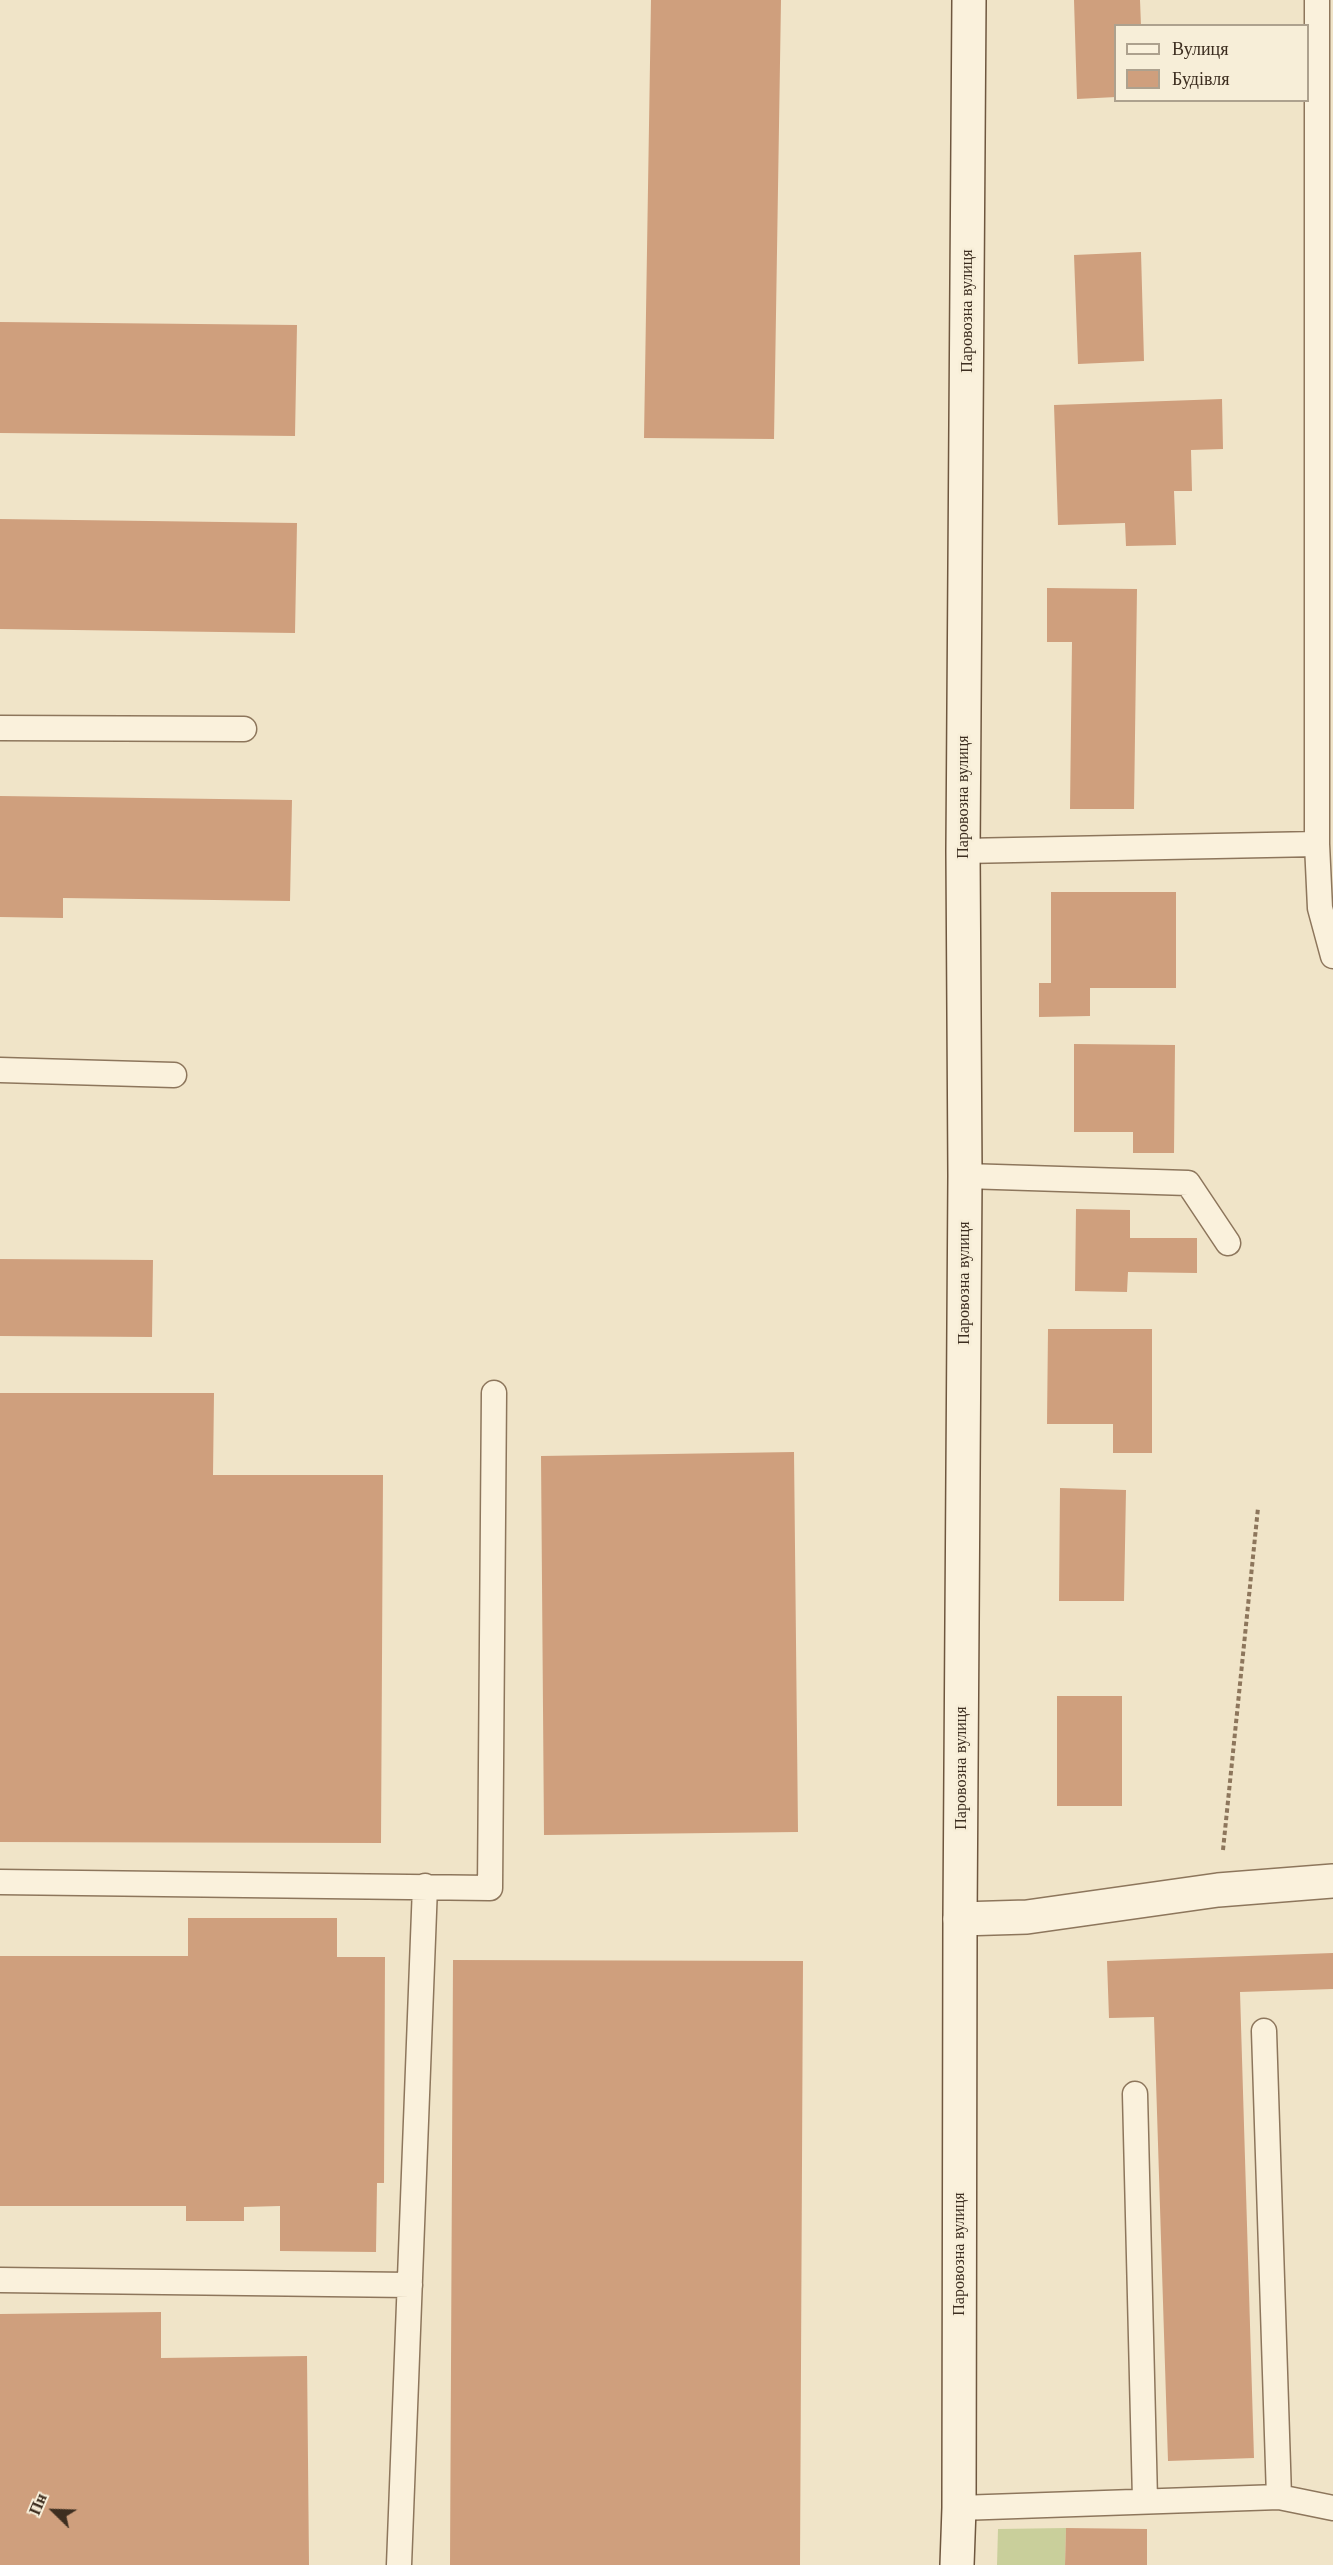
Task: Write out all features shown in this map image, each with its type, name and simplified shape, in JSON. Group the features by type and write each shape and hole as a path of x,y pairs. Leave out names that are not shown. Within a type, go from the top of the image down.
{"main road":[{"name":"Паровозна вулиця","path":"957,2565 965,1176 963,851 969,0"},
{"path":"960,1919 1027,1917 1218,1890 1333,1881"}],"lane":[{"path":"1317,0 1317,844 1320,908 1333,956"},
{"path":"0,729 244,729"},
{"path":"963,851 1317,844"},
{"path":"0,1070 174,1075"},
{"path":"965,1176 1188,1183 1228,1243"},
{"path":"0,1882 490,1888 494,1393"},
{"path":"399,2565 425,1886"},
{"path":"1264,2031 1279,2497"},
{"path":"1135,2094 1145,2500"},
{"path":"0,2280 410,2285"},
{"path":"959,2508 1279,2497 1333,2508"}],"path":[{"path":"1218,1890 1258,1508"}],"green space":[{"path":"1066,2528 1065,2565 997,2565 998,2529"}],"building":[{"path":"651,0 781,0 774,439 644,438"},
{"path":"1074,0 1140,0 1141,24 1114,24 1114,97 1077,99"},
{"path":"1141,252 1144,361 1078,364 1074,255"},
{"path":"0,322 297,325 295,436 0,433"},
{"path":"1222,399 1223,449 1191,450 1192,491 1174,491 1176,545 1126,546 1125,523 1058,525 1054,405"},
{"path":"0,519 297,523 295,633 0,629"},
{"path":"1047,588 1137,589 1134,809 1070,809 1072,642 1047,642"},
{"path":"0,796 292,800 290,901 63,898 63,918 0,917"},
{"path":"1051,892 1176,892 1176,988 1090,988 1090,1016 1039,1017 1039,983 1051,983"},
{"path":"1074,1044 1175,1045 1174,1153 1133,1153 1133,1132 1074,1132"},
{"path":"1076,1209 1130,1210 1130,1238 1197,1238 1197,1273 1128,1272 1127,1292 1075,1291"},
{"path":"0,1259 153,1260 152,1337 0,1336"},
{"path":"1048,1329 1152,1329 1152,1453 1113,1453 1113,1424 1047,1424"},
{"path":"0,1393 214,1393 213,1475 383,1475 381,1843 0,1842"},
{"path":"794,1452 798,1832 544,1835 541,1456"},
{"path":"1060,1488 1126,1490 1124,1601 1059,1601"},
{"path":"1057,1696 1122,1696 1122,1806 1057,1806"},
{"path":"188,1918 337,1918 337,1957 385,1957 384,2183 377,2183 376,2252 280,2251 280,2206 244,2207 244,2221 186,2221 186,2206 0,2206 0,1956 188,1956"},
{"path":"1333,1953 1333,1989 1240,1992 1254,2458 1168,2461 1154,2017 1109,2018 1107,1961"},
{"path":"453,1960 803,1961 800,2565 450,2565"},
{"path":"161,2312 161,2358 307,2356 309,2565 0,2565 0,2314"},
{"path":"1066,2528 1147,2529 1147,2565 1065,2565"}]}
